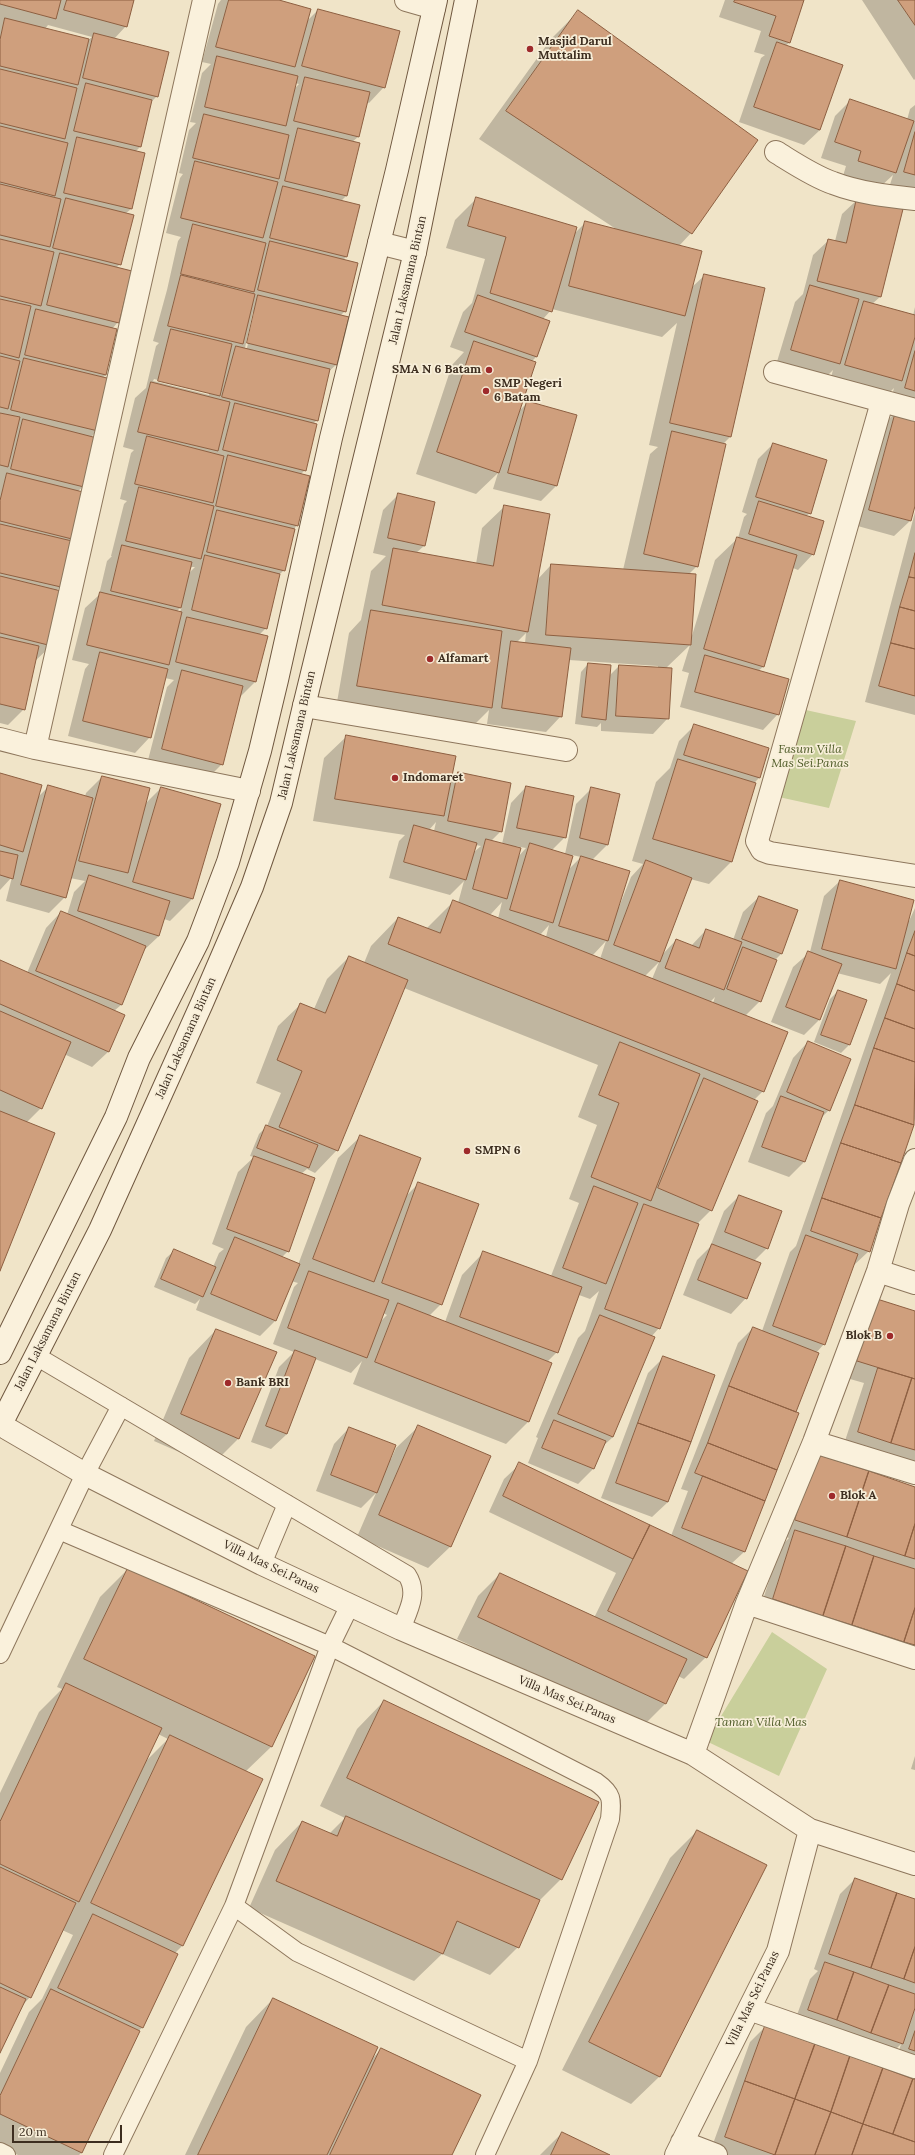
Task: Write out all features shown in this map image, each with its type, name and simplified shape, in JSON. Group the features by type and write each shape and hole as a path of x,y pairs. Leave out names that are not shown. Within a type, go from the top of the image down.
{"street":[{"path":"35,748 204,0"},
{"path":"0,1353 116,1117 139,1058 198,941 228,862 249,791 282,658 331,438 379,243 435,4 406,0"},
{"name":"Jalan Laksamana Bintan","path":"0,1425 100,1230 202,1003 252,887 281,803 416,252 466,0"},
{"path":"776,152 804,170 832,183 865,193 915,199"},
{"path":"379,243 416,252"},
{"path":"775,372 915,410"},
{"path":"882,402 757,841 762,850 770,853 915,876"},
{"path":"304,706 566,750"},
{"path":"0,739 35,748 249,791"},
{"path":"693,1754 747,1603 814,1442 878,1271 907,1206 915,1160"},
{"path":"878,1271 915,1283"},
{"name":"Villa Mas Sei.Panas","path":"0,1425 85,1474 262,1564 401,1629 693,1754 810,1830 778,1951 679,2149"},
{"path":"814,1442 915,1473"},
{"path":"747,1603 915,1658"},
{"path":"810,1830 915,1864"},
{"path":"749,2009 915,2067"},
{"path":"679,2149 716,2155"}],"lane":[{"path":"36,1356 408,1575 413,1584 414,1595 401,1629"},
{"path":"0,1654 85,1474 122,1406"},
{"path":"262,1564 287,1504"},
{"path":"58,1530 330,1646 596,1782 608,1790 612,1802 610,1819 528,2061 485,2155"},
{"path":"113,2155 234,1906 330,1646 350,1605"},
{"path":"234,1906 297,1952 528,2061"},
{"path":"0,2152 6,2155"}],"green space":[{"name":"Fasum Villa Mas Sei.Panas","path":"792,707 856,721 829,808 765,794"},
{"name":"Taman Villa Mas","path":"772,1632 827,1669 779,1776 706,1741"}],"building":[{"path":"0,0 61,0 56,19 0,4"},
{"path":"67,0 134,0 127,27 64,10"},
{"path":"229,0 279,0 311,9 295,67 216,47"},
{"path":"735,0 804,0 790,43 769,36 776,16 734,2"},
{"path":"898,0 915,0 915,25"},
{"path":"318,9 400,31 385,88 302,66"},
{"path":"578,10 758,140 692,234 506,111"},
{"path":"5,18 89,39 78,85 0,66 0,40"},
{"path":"94,33 169,52 158,97 83,78"},
{"path":"777,42 843,65 820,130 754,107"},
{"path":"217,56 298,76 286,126 205,107"},
{"path":"0,69 77,88 65,139 0,123"},
{"path":"305,77 370,92 359,137 294,121"},
{"path":"86,83 152,100 141,147 74,131"},
{"path":"850,99 914,121 896,173 858,161 861,151 835,142"},
{"path":"204,114 289,135 279,179 193,158"},
{"path":"0,126 68,143 55,196 0,182"},
{"path":"298,128 360,143 347,196 285,181"},
{"path":"915,132 915,175 904,172"},
{"path":"77,137 145,153 132,209 64,193"},
{"path":"195,161 278,182 263,238 181,218"},
{"path":"0,184 61,199 50,247 0,235"},
{"path":"283,186 360,205 347,257 270,238"},
{"path":"476,197 577,227 552,312 490,293 506,237 468,226"},
{"path":"66,198 134,215 121,265 53,248"},
{"path":"857,198 903,209 881,297 817,281 828,239 846,243"},
{"path":"585,221 702,251 685,316 569,286"},
{"path":"193,224 266,243 254,292 181,274"},
{"path":"0,239 54,252 41,306 0,296"},
{"path":"270,241 358,263 346,312 258,290"},
{"path":"60,253 132,271 119,323 47,305"},
{"path":"704,274 765,288 731,437 670,423"},
{"path":"181,275 255,294 243,344 168,326"},
{"path":"810,285 859,299 840,364 791,350"},
{"path":"258,295 349,317 337,365 247,343"},
{"path":"478,295 550,321 537,357 465,332"},
{"path":"0,299 31,306 19,358 0,353"},
{"path":"864,301 915,315 915,337 902,381 845,365"},
{"path":"36,309 117,329 106,375 25,355"},
{"path":"171,329 232,344 220,396 158,381"},
{"path":"474,341 536,362 499,473 437,452"},
{"path":"236,346 330,369 318,421 222,397"},
{"path":"915,351 915,391 905,388"},
{"path":"0,356 20,361 8,409 0,407"},
{"path":"24,358 111,379 98,431 11,410"},
{"path":"151,382 230,402 218,451 138,432"},
{"path":"527,401 577,415 557,486 508,473"},
{"path":"235,403 317,424 306,471 223,450"},
{"path":"896,411 915,416 915,506 911,521 869,510"},
{"path":"0,413 20,417 8,467 0,465"},
{"path":"23,419 97,438 84,487 11,469"},
{"path":"672,431 726,444 698,567 644,554"},
{"path":"147,436 224,456 213,503 135,484"},
{"path":"773,443 827,460 811,514 756,497"},
{"path":"228,455 310,476 298,526 216,506"},
{"path":"7,473 87,493 76,540 0,521 0,501"},
{"path":"139,487 214,506 201,559 126,541"},
{"path":"398,493 435,502 425,546 388,538"},
{"path":"759,501 824,521 814,555 749,534"},
{"path":"504,505 550,514 528,632 382,605 393,548 493,566"},
{"path":"217,510 295,529 285,571 207,552"},
{"path":"0,524 72,541 61,587 0,573"},
{"path":"737,537 797,555 764,667 704,649"},
{"path":"122,545 192,562 181,608 111,591"},
{"path":"915,553 915,578 909,577"},
{"path":"205,555 280,574 267,629 192,610"},
{"path":"551,564 696,574 691,645 546,635"},
{"path":"0,576 65,592 52,646 0,633"},
{"path":"909,577 915,578 915,611 900,607"},
{"path":"100,592 182,612 169,665 87,645"},
{"path":"900,607 915,611 915,649 891,643"},
{"name":"Alfamart","path":"371,610 502,631 492,708 357,686"},
{"path":"187,617 268,636 256,682 176,662"},
{"path":"0,637 39,646 25,710 0,704"},
{"path":"511,641 571,648 562,717 502,708"},
{"path":"891,643 915,649 915,696 879,686"},
{"path":"100,652 168,669 151,738 83,721"},
{"path":"705,655 789,679 779,715 695,692"},
{"path":"588,663 611,665 606,720 582,717"},
{"path":"619,665 672,668 669,719 616,716"},
{"path":"182,670 243,686 223,765 162,749"},
{"path":"694,724 769,748 760,778 684,755"},
{"name":"Indomaret","path":"346,735 456,756 444,816 335,799"},
{"path":"678,759 756,783 732,862 653,839"},
{"path":"458,772 511,783 502,832 448,821"},
{"path":"0,773 42,785 23,852 0,845"},
{"path":"102,776 150,788 128,873 79,861"},
{"path":"48,785 93,798 66,898 21,885"},
{"path":"526,786 574,796 566,838 517,828"},
{"path":"161,787 221,804 193,899 133,882"},
{"path":"591,787 620,794 608,845 580,838"},
{"path":"414,825 477,843 466,880 404,862"},
{"path":"486,839 521,848 507,899 473,889"},
{"path":"530,843 573,856 553,923 510,910"},
{"path":"0,851 18,855 13,879 0,875"},
{"path":"581,856 630,871 608,941 559,926"},
{"path":"646,860 692,878 660,962 614,945"},
{"path":"89,875 170,901 159,936 78,911"},
{"path":"840,880 914,900 896,969 822,949"},
{"path":"759,896 798,910 782,954 742,939"},
{"path":"453,900 788,1032 764,1092 388,944 398,917 440,933"},
{"path":"61,911 146,946 122,1005 36,971"},
{"path":"706,929 742,942 724,990 665,968 676,939 699,948"},
{"path":"915,931 915,956 907,953"},
{"path":"743,947 777,960 761,1002 727,989"},
{"path":"808,951 842,964 820,1020 786,1007"},
{"path":"907,953 915,956 915,991 897,984"},
{"path":"349,956 408,980 338,1151 279,1127 302,1071 277,1060 300,1003 325,1013"},
{"path":"0,960 125,1015 109,1052 0,1004"},
{"path":"897,984 915,991 915,1029 885,1018"},
{"path":"838,990 867,1000 850,1045 821,1035"},
{"path":"0,1011 71,1042 42,1109 0,1090"},
{"path":"885,1018 915,1029 915,1062 874,1048"},
{"path":"808,1041 851,1059 830,1111 787,1092"},
{"path":"620,1042 700,1074 651,1201 591,1177 619,1103 599,1095"},
{"path":"874,1048 915,1062 914,1125 855,1105"},
{"path":"704,1078 758,1101 712,1211 658,1188"},
{"path":"781,1096 824,1112 805,1162 762,1147"},
{"path":"855,1105 914,1125 901,1163 841,1143"},
{"path":"0,1111 55,1133 0,1271"},
{"path":"266,1125 318,1145 309,1168 257,1148"},
{"path":"360,1135 421,1158 374,1282 313,1259"},
{"path":"841,1143 901,1163 881,1218 822,1198"},
{"path":"254,1156 315,1178 289,1252 227,1229"},
{"path":"418,1182 479,1204 442,1305 382,1283"},
{"path":"594,1186 638,1203 606,1284 563,1268"},
{"path":"739,1195 782,1211 768,1249 725,1232"},
{"path":"822,1198 881,1218 870,1252 811,1231"},
{"path":"644,1204 699,1224 660,1329 605,1309"},
{"path":"806,1235 858,1254 825,1345 773,1326"},
{"path":"235,1237 300,1264 276,1321 211,1294"},
{"path":"712,1244 761,1263 747,1299 698,1280"},
{"path":"174,1249 216,1267 203,1297 161,1279"},
{"path":"483,1251 582,1287 558,1353 460,1317"},
{"path":"309,1271 389,1300 367,1358 288,1328"},
{"name":"Blok B","path":"877,1299 915,1311 915,1379 857,1361"},
{"path":"398,1303 552,1363 529,1422 375,1362"},
{"path":"600,1315 655,1337 613,1437 558,1414"},
{"path":"753,1327 819,1353 796,1412 729,1386"},
{"name":"Bank BRI","path":"216,1329 277,1352 239,1439 181,1414"},
{"path":"295,1350 316,1358 287,1434 266,1426"},
{"path":"663,1356 715,1375 691,1442 638,1423"},
{"path":"878,1368 912,1378 891,1443 858,1432"},
{"path":"912,1378 915,1379 915,1450 891,1443"},
{"path":"729,1386 799,1413 777,1470 708,1443"},
{"path":"554,1420 606,1441 594,1469 542,1448"},
{"path":"638,1423 691,1442 668,1502 616,1483"},
{"path":"418,1425 491,1456 451,1547 379,1515"},
{"path":"349,1427 396,1445 377,1493 331,1475"},
{"path":"708,1443 777,1470 765,1501 695,1473"},
{"name":"Blok A","path":"816,1454 869,1471 847,1537 795,1520"},
{"path":"519,1462 650,1525 633,1559 503,1496"},
{"path":"869,1471 915,1487 915,1524 905,1556 847,1537"},
{"path":"703,1476 765,1501 745,1552 682,1528"},
{"path":"915,1524 915,1559 905,1556"},
{"path":"650,1525 748,1571 707,1658 608,1611"},
{"path":"795,1530 846,1546 823,1616 773,1599"},
{"path":"846,1546 874,1556 852,1625 823,1616"},
{"path":"874,1556 915,1569 915,1608 904,1642 852,1625"},
{"path":"128,1568 315,1656 272,1747 84,1659"},
{"path":"500,1573 687,1659 666,1704 478,1617"},
{"path":"915,1608 915,1645 904,1642"},
{"path":"66,1683 162,1728 79,1902 0,1864 0,1822"},
{"path":"384,1700 599,1802 562,1880 347,1778"},
{"path":"170,1735 263,1779 183,1946 91,1903"},
{"path":"346,1816 540,1900 519,1948 457,1921 443,1954 276,1881 302,1821 337,1836"},
{"path":"697,1830 767,1865 660,2077 589,2042"},
{"path":"0,1867 76,1903 31,1998 0,1983"},
{"path":"855,1878 897,1893 871,1968 829,1954"},
{"path":"897,1893 915,1899 915,1947 904,1979 871,1968"},
{"path":"93,1914 178,1954 143,2028 58,1988"},
{"path":"915,1947 915,1983 904,1979"},
{"path":"825,1962 854,1972 837,2020 808,2010"},
{"path":"854,1972 889,1985 871,2033 837,2020"},
{"path":"889,1985 915,1994 915,2008 903,2044 871,2033"},
{"path":"0,1987 26,1999 0,2053"},
{"path":"51,1989 140,2031 82,2153 0,2114 0,2096"},
{"path":"273,1998 378,2047 327,2155 198,2155"},
{"path":"765,2026 815,2044 795,2099 745,2081"},
{"path":"915,2031 915,2051 909,2049"},
{"path":"815,2044 850,2056 831,2112 795,2099"},
{"path":"381,2048 481,2095 452,2155 330,2155"},
{"path":"850,2056 883,2068 863,2124 831,2112"},
{"path":"883,2068 913,2079 893,2134 863,2124"},
{"path":"913,2079 915,2079 915,2142 893,2134"},
{"path":"745,2081 795,2099 775,2155 725,2137"},
{"path":"795,2099 831,2112 815,2155 775,2155"},
{"path":"831,2112 863,2124 852,2155 815,2155"},
{"path":"863,2124 915,2142 915,2155 852,2155"},
{"path":"562,2132 610,2155 551,2155"}],"place":[{"name":"Masjid Darul Muttalim","path":"530,49"},
{"name":"SMA N 6 Batam","path":"489,370"},
{"name":"SMP Negeri 6 Batam","path":"486,391"},
{"name":"Alfamart","path":"430,659"},
{"name":"Indomaret","path":"395,778"},
{"name":"SMPN 6","path":"467,1151"},
{"name":"Blok B","path":"890,1336"},
{"name":"Bank BRI","path":"228,1383"},
{"name":"Blok A","path":"832,1496"}]}
